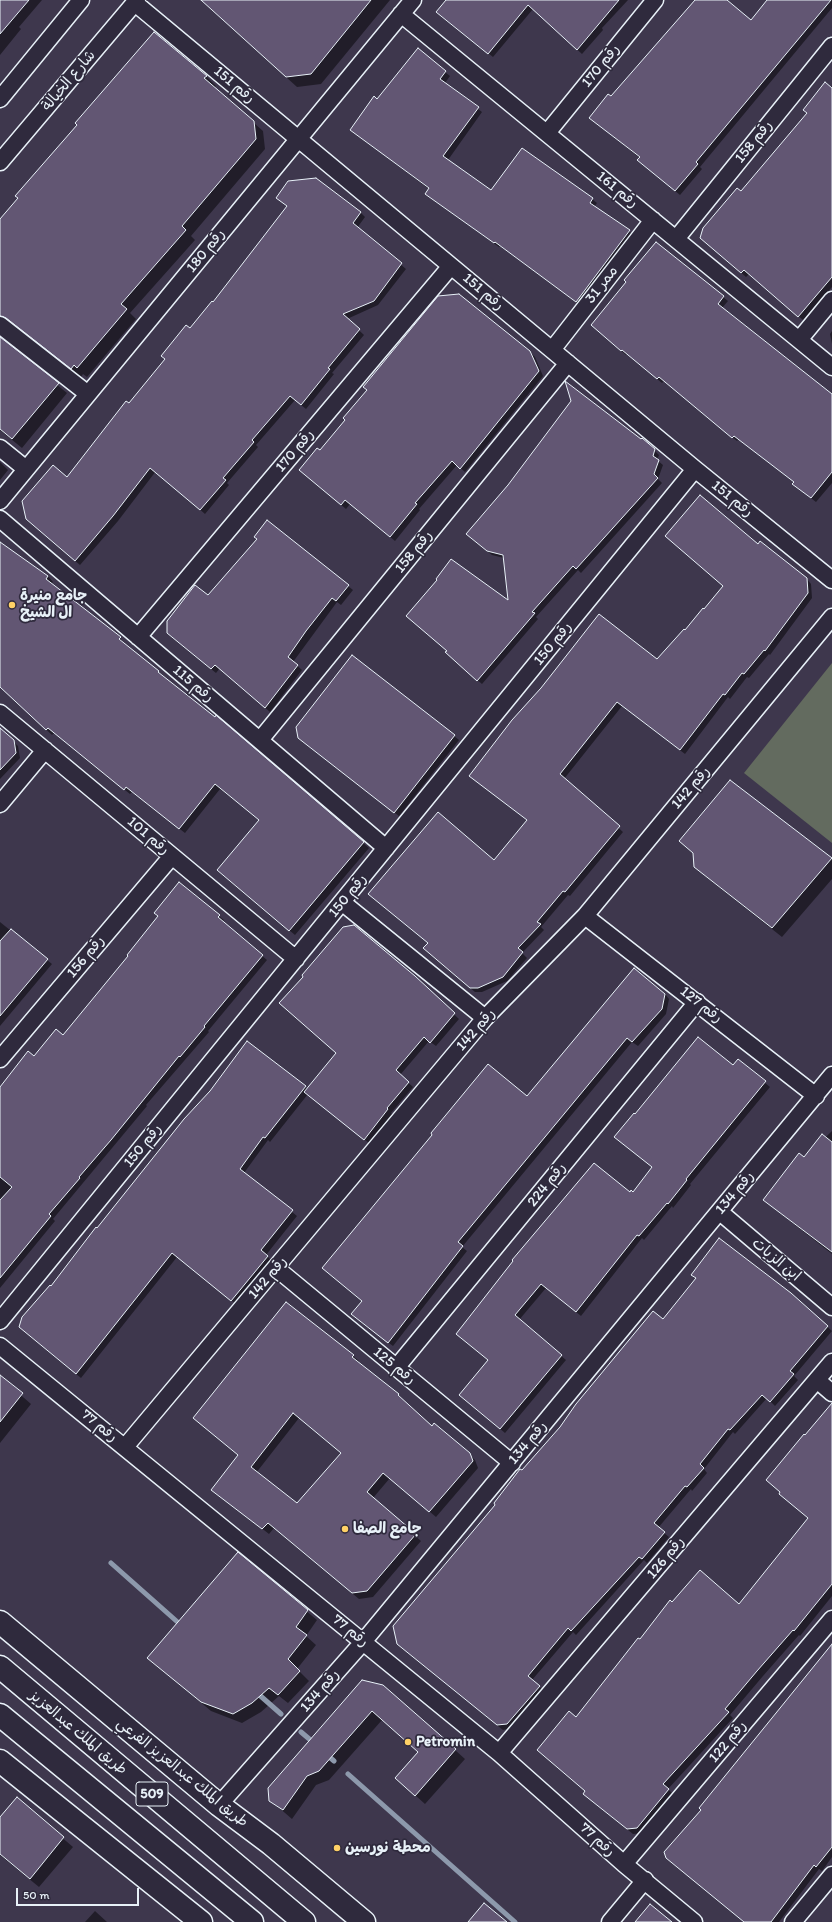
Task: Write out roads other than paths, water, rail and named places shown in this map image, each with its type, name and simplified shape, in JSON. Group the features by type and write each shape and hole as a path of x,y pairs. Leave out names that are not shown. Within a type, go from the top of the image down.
{"main road":[{"name":"طريق الملك عبدالعزيز الفرعي","path":"0,1622 219,1805 271,1844 364,1922"},
{"name":"طريق الملك عبدالعزيز","path":"0,1667 304,1922"},
{"name":"509","path":"0,1715 252,1922"},
{"path":"2,1766 201,1922"}],"street":[{"path":"0,99 81,0"},
{"name":"رقم 180","path":"0,501 413,0"},
{"name":"رقم 170","path":"547,133 655,0"},
{"name":"رقم 151","path":"136,1 298,139 695,469 832,580"},
{"name":"شارع الخيالة","path":"0,162 136,1"},
{"name":"رقم 161","path":"401,14 832,367"},
{"name":"رقم 158","path":"676,239 832,46"},
{"name":"ممر 31","path":"552,350 653,220"},
{"name":"رقم 170","path":"138,637 451,266"},
{"path":"799,340 832,300"},
{"path":"0,325 88,394"},
{"name":"رقم 158","path":"260,740 568,363"},
{"path":"0,448 26,469"},
{"name":"رقم 150","path":"0,1321 695,469"},
{"name":"رقم 115","path":"0,519 386,848"},
{"name":"رقم 142","path":"125,1447 485,1018 585,916 832,617"},
{"name":"رقم 101","path":"0,713 296,959"},
{"path":"0,804 45,750"},
{"name":"رقم 156","path":"0,1059 172,856"},
{"path":"343,902 485,1018"},
{"name":"رقم 127","path":"585,916 816,1096"},
{"name":"رقم 224","path":"396,1368 697,1002"},
{"name":"رقم 134","path":"219,1805 363,1642 832,1075"},
{"name":"ابن الزيات","path":"720,1212 832,1307"},
{"name":"رقم 125","path":"276,1268 512,1463"},
{"name":"رقم 77","path":"0,1346 499,1753 624,1864 694,1922"},
{"name":"رقم 126","path":"499,1753 832,1362"},
{"path":"817,1380 832,1393"},
{"name":"رقم 122","path":"624,1864 832,1619"},
{"path":"793,1922 832,1875"},
{"path":"610,1922 645,1880"}],"waterway":[{"path":"111,1563 182,1626"},
{"path":"256,1692 281,1714"},
{"path":"301,1732 314,1743"},
{"path":"326,1754 334,1761"},
{"path":"348,1774 515,1922"}],"place":[{"name":"جامع منيرة ال الشيخ","path":"12,605"},
{"name":"جامع الصفا","path":"345,1529"},
{"name":"Petromin","path":"408,1742"},
{"name":"محطة نورسين","path":"337,1848"}]}
